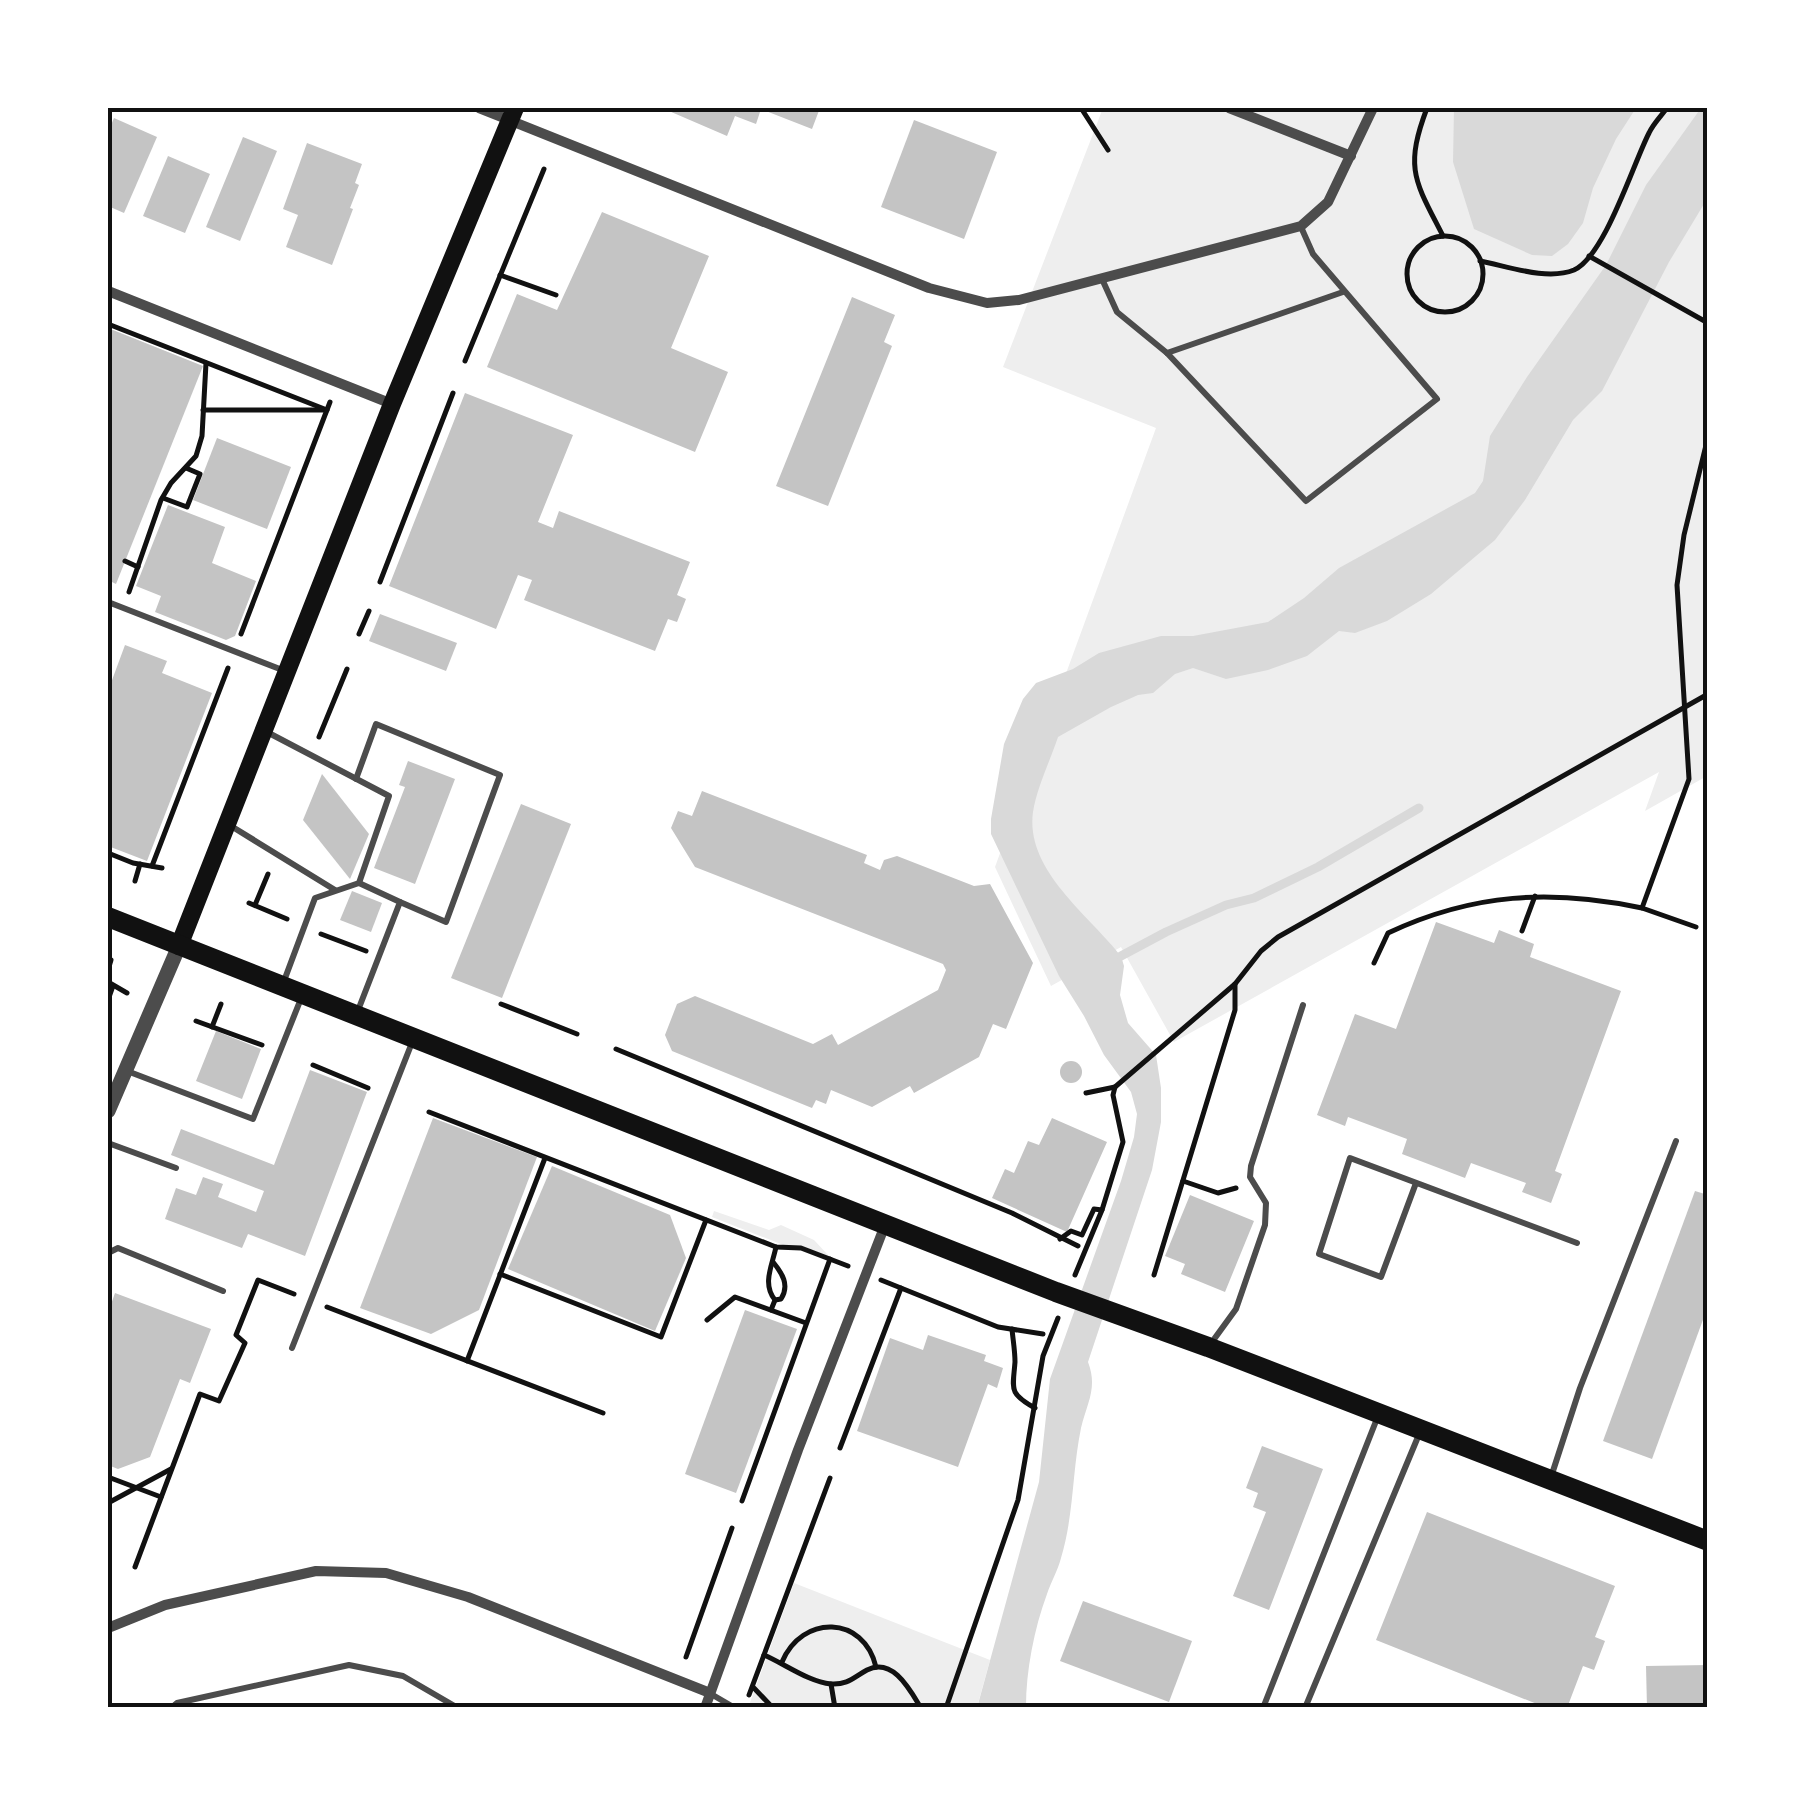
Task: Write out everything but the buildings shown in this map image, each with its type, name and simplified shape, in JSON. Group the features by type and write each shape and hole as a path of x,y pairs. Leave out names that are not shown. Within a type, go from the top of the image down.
{"main road":[{"path":"179,946 392,404 512,114"},
{"path":"108,917 885,1225 1708,1541"}],"street":[{"path":"479,108 512,114 957,297 987,302 1019,300 1300,226 1328,202 1373,108"},
{"path":"1229,108 1351,156"},
{"path":"108,291 392,404"},
{"path":"108,1112 179,946"},
{"path":"705,1708 885,1225"},
{"path":"108,1628 166,1605 316,1571 386,1573 468,1597 710,1693"}],"lane":[{"path":"1102,279 1117,312 1167,353 1306,501 1436,399 1312,254 1300,226"},
{"path":"1167,353 1343,292"},
{"path":"108,602 286,672"},
{"path":"282,986 315,898 358,883 446,922 500,775 376,724 356,779"},
{"path":"264,730 389,796 358,883"},
{"path":"226,824 336,891"},
{"path":"356,1016 400,902"},
{"path":"125,1070 253,1119 302,994"},
{"path":"1208,1347 1236,1309 1265,1225 1266,1203 1250,1178 1258,1142 1304,1005"},
{"path":"292,1348 414,1038"},
{"path":"1550,1480 1580,1388 1676,1141"},
{"path":"108,1143 176,1168"},
{"path":"1416,1183 1381,1277 1319,1254 1350,1158 1577,1243"},
{"path":"108,1253 118,1248 224,1291"},
{"path":"1263,1708 1379,1414"},
{"path":"1305,1708 1421,1430"},
{"path":"171,1708 177,1702 349,1665 403,1676 458,1708"},
{"path":"710,1693 734,1708"}],"path":[{"path":"1081,108 1108,150"},
{"path":"1427,108 1416,138 1414,179 1443,236"},
{"path":"1480,261 1543,273 1574,270 1590,256 1607,228 1650,129 1667,108"},
{"path":"465,361 544,169"},
{"path":"1443,236 1461,239 1471,246 1480,261 1482,280 1471,302 1448,312 1424,306 1408,285 1409,260 1426,241 1443,236"},
{"path":"1590,256 1708,323"},
{"path":"500,274 556,295"},
{"path":"108,324 327,410"},
{"path":"129,592 162,498 196,456 202,436 206,363"},
{"path":"380,582 453,393"},
{"path":"152,866 331,399"},
{"path":"202,410 327,410"},
{"path":"1642,908 1689,779 1676,585 1708,436"},
{"path":"162,498 187,508 200,474 186,468"},
{"path":"125,561 138,567"},
{"path":"359,634 369,611"},
{"path":"320,738 347,669"},
{"path":"1086,1093 1115,1087 1235,984 1261,951 1278,937 1708,694"},
{"path":"108,853 162,868"},
{"path":"135,880 140,864"},
{"path":"268,874 255,908 290,920"},
{"path":"1522,932 1535,896"},
{"path":"1374,962 1388,933 1422,918 1458,905 1535,896 1608,901 1696,927"},
{"path":"321,934 368,952"},
{"path":"108,970 110,960"},
{"path":"108,1000 110,984 127,994"},
{"path":"1154,1274 1235,1010 1235,984"},
{"path":"212,1027 221,1004"},
{"path":"500,1004 577,1034"},
{"path":"196,1021 262,1044"},
{"path":"616,1049 1012,1213 1078,1246"},
{"path":"313,1065 368,1088"},
{"path":"946,1708 1018,1500 1042,1356 1064,1292 1102,1210 1123,1142 1113,1095 1115,1087"},
{"path":"428,1112 718,1224"},
{"path":"467,1361 545,1157"},
{"path":"1183,1181 1218,1193 1232,1192 1250,1178"},
{"path":"1060,1239 1071,1231 1082,1234 1094,1209 1102,1210"},
{"path":"500,1274 661,1337 706,1220"},
{"path":"775,1300 767,1288 776,1247"},
{"path":"742,1501 830,1260"},
{"path":"771,1310 786,1288 773,1262"},
{"path":"135,1567 200,1394 219,1401 245,1343 236,1334 258,1280 603,1413"},
{"path":"840,1448 900,1288"},
{"path":"707,1320 735,1297 806,1323"},
{"path":"1012,1329 1012,1388 1035,1408"},
{"path":"108,1503 172,1469"},
{"path":"108,1476 161,1497"},
{"path":"745,1708 830,1478"},
{"path":"686,1657 732,1528"},
{"path":"782,1663 790,1645 804,1632 820,1625 860,1638 873,1652 876,1667"},
{"path":"764,1655 814,1680 832,1684 852,1682 876,1667 895,1672 921,1708"},
{"path":"832,1684 835,1708"},
{"path":"752,1687 773,1708"}],"shaded area":[{"path":"1103,108 1707,108 1707,776 1645,811 1659,772 1174,1042 1121,947 1051,986 995,867 1156,428 1003,367"},
{"path":"1454,108 1636,108 1593,188 1583,223 1568,244 1552,256 1532,255 1474,229 1453,162"},
{"path":"1701,108 1707,108 1707,199 1669,262 1602,391 1573,420 1525,500 1495,540 1431,594 1387,621 1355,633 1339,631 1307,656 1268,670 1226,679 1193,668 1175,674 1153,693 1111,707 1058,737 1035,803 1033,833 1049,872 1121,956 1124,966 1120,995 1128,1023 1156,1055 1161,1122 1152,1170 1088,1362 1092,1388 1078,1444 1068,1526 1035,1636 1026,1707 977,1708 1039,1482 1050,1379 1121,1181 1137,1114 1131,1092 1104,1055 1059,976 991,834 1004,744 1023,699 1036,683 1073,669 1099,653 1161,636 1193,636 1268,622 1339,568 1475,493 1483,481 1490,436 1606,265 1646,185"},
{"path":"714,1211 769,1230 781,1225 814,1240 829,1256 801,1246 786,1246 712,1217"},
{"path":"794,1583 990,1660 977,1707 748,1708"}],"waterway":[{"path":"1121,956 1166,932 1226,905 1254,898 1318,867 1419,808"}]}
